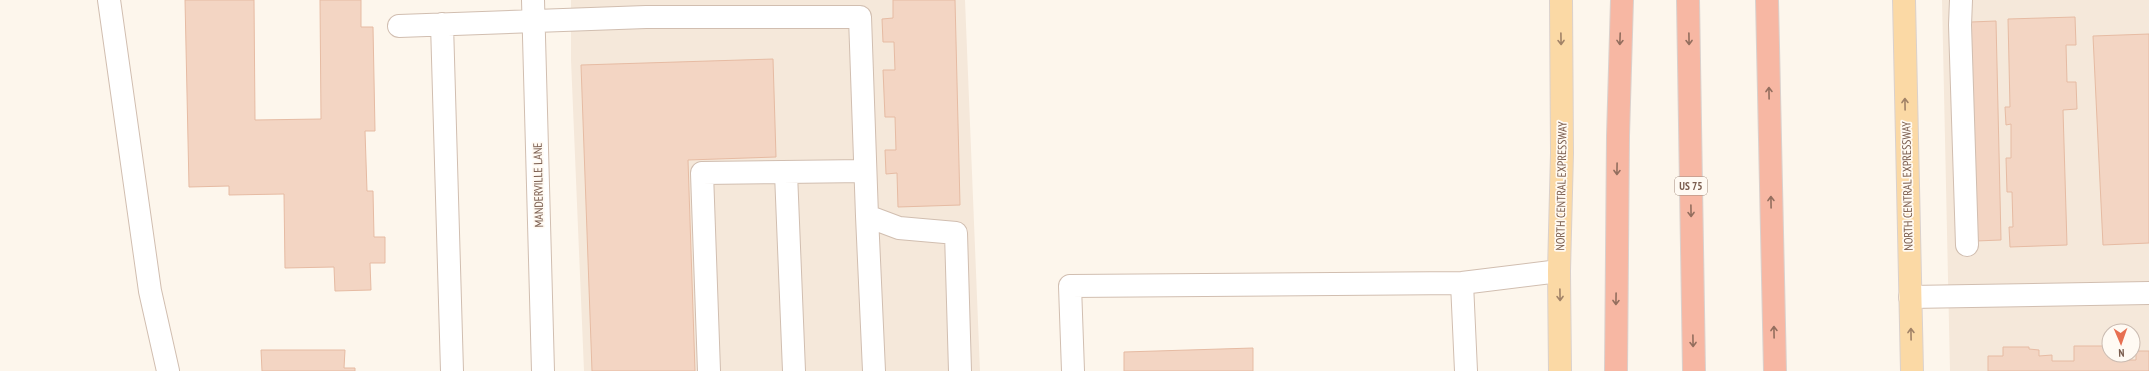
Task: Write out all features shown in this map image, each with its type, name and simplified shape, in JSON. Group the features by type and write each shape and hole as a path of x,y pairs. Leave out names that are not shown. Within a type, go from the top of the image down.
{"highway":[{"path":"1616,371 1618,136 1622,0"},
{"name":"US 75","path":"1688,0 1694,371"},
{"path":"1767,0 1775,371"}],"main road":[{"name":"NORTH CENTRAL EXPRESSWAY","path":"1560,371 1562,153 1561,0"},
{"name":"NORTH CENTRAL EXPRESSWAY","path":"1904,0 1912,371"}],"street":[{"path":"109,0 150,291 168,371"},
{"path":"1961,0 1960,25 1966,245"},
{"path":"399,26 442,24 533,10 646,16 804,8 860,17 874,371"},
{"name":"MANDERVILLE LANE","path":"533,10 543,371"},
{"path":"442,24 452,371"},
{"path":"709,371 702,173 865,171"},
{"path":"786,173 794,371"},
{"path":"867,216 899,228 956,233 960,371"},
{"path":"1073,371 1070,286 1462,283 1560,271"},
{"path":"1462,283 1466,371"},
{"path":"1910,297 2149,293"}],"shaded area":[{"path":"571,0 965,0 980,371 584,371 571,60"},
{"path":"1942,0 2149,0 2149,371 1950,371"}],"building":[{"path":"185,0 254,0 255,120 321,119 320,0 361,0 361,27 373,27 375,131 365,131 367,191 373,191 374,237 385,237 385,263 370,263 371,290 335,291 334,267 285,268 284,194 229,195 229,186 189,187"},
{"path":"893,0 955,0 960,205 898,207 897,173 886,174 885,150 896,150 895,117 885,117 883,70 895,70 894,42 883,42 882,19 893,18"},
{"path":"2075,17 2076,45 2066,45 2067,82 2076,82 2077,109 2063,110 2067,245 2010,247 2009,227 2013,227 2012,192 2007,192 2006,158 2011,158 2011,124 2006,125 2005,107 2010,107 2008,19"},
{"path":"1996,21 2001,240 1976,241 1971,22"},
{"path":"2149,34 2149,243 2103,245 2093,36"},
{"path":"773,59 776,157 688,160 695,371 592,371 581,65"},
{"path":"2074,346 2101,346 2101,363 2141,363 2141,351 2149,351 2149,371 1988,371 1988,356 2003,356 2003,347 2029,347 2029,349 2039,350 2039,356 2052,355 2052,361 2074,361"},
{"path":"1253,348 1253,371 1124,371 1124,352"},
{"path":"261,350 345,350 344,368 355,368 355,371 262,371"}]}
